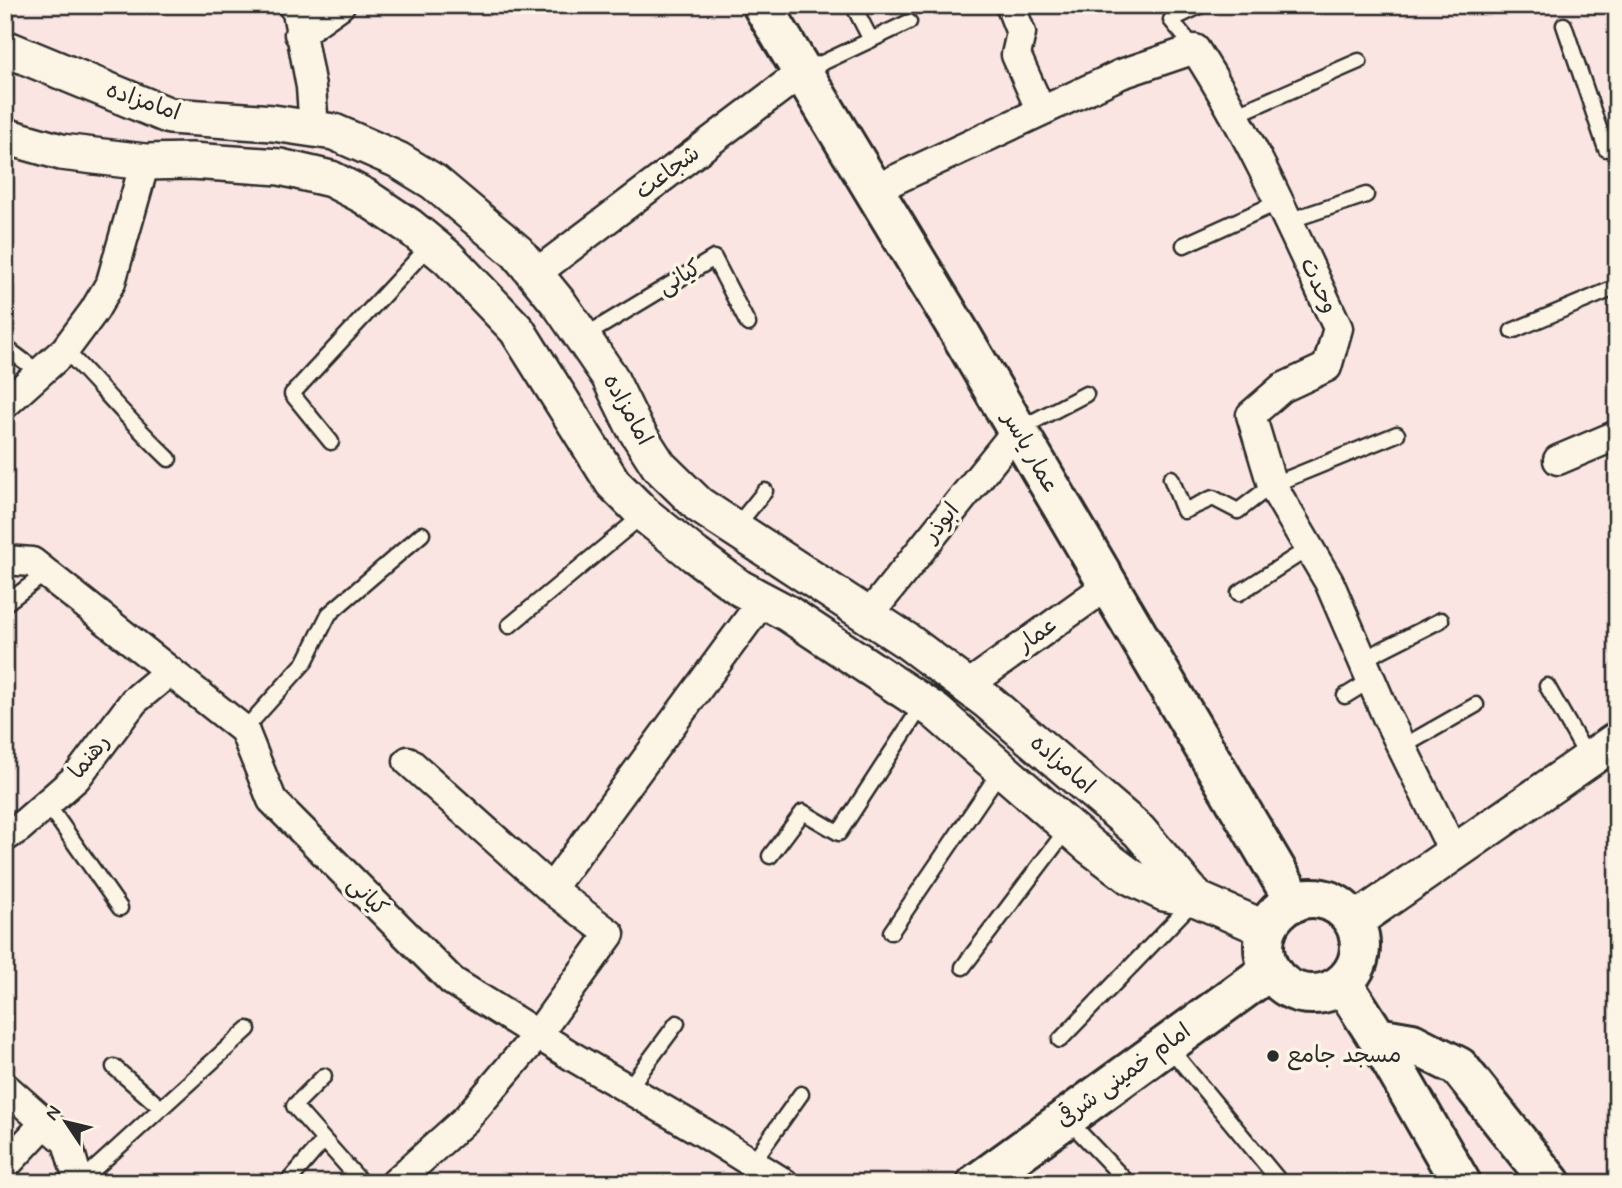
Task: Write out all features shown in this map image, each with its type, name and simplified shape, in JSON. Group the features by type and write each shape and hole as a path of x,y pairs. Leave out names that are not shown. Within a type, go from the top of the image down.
{"main road":[{"name":"عمار یاسر","path":"762,5 1017,430 1294,902"},
{"path":"1309,898 1325,900 1338,906 1353,922 1360,943 1359,958 1353,972 1343,984 1328,992 1312,995 1295,992 1281,983 1270,970 1265,955 1268,930 1282,909 1294,902 1309,898"},
{"name":"امام خمینی شرقی","path":"977,1183 1270,970"},
{"path":"1343,984 1377,1037 1461,1183"},
{"path":"1377,1037 1412,1043 1459,1067 1551,1183"}],"street":[{"path":"292,5 297,12 311,87 314,129"},
{"path":"299,34 340,5"},
{"path":"1010,5 1021,33 1016,55 1041,111"},
{"name":"امامزاده","path":"5,48 170,116 273,123 334,132 398,160 434,182 517,252 583,337 609,376 634,427 659,466 699,505 907,641 967,686 1139,831 1196,899"},
{"path":"873,190 1121,74 1195,49"},
{"name":"وحدت","path":"1195,49 1224,93 1284,211 1338,328 1327,367 1282,388 1251,415 1272,485 1329,582 1366,670 1454,853"},
{"name":"شجاعت","path":"535,274 802,72"},
{"name":"امامزاده","path":"5,136 61,152 145,162 280,167 331,179 364,196 431,244 466,276 517,330 598,461 613,482 644,514 740,588 787,613 923,703 1131,877 1164,892 1196,899 1268,930"},
{"path":"5,404 65,350 94,311 111,282 145,162"},
{"name":"ابوذر","path":"868,616 1017,430"},
{"path":"1558,460 1617,435"},
{"name":"کیانی","path":"5,560 32,562 244,730 272,800 452,981 784,1183"},
{"name":"عمار","path":"967,686 1108,585"},
{"path":"551,889 763,600"},
{"name":"رهنما","path":"5,837 76,778 134,701 170,671"},
{"path":"1353,922 1617,740"},
{"path":"396,1183 466,1119 538,1034 610,934 551,889 408,761"},
{"path":"5,1087 67,1142 79,1183"},
{"path":"5,1166 45,1123"}],"lane":[{"path":"853,5 871,40"},
{"path":"1195,49 1171,20 1202,5"},
{"path":"802,72 909,22"},
{"path":"1563,25 1606,149 1617,145"},
{"path":"1234,115 1359,61"},
{"path":"1184,245 1284,211 1366,195"},
{"path":"331,442 292,394 431,244"},
{"name":"کیانی","path":"583,337 714,258 748,324"},
{"path":"1512,331 1617,287"},
{"path":"5,347 40,373"},
{"path":"65,350 110,395 134,426 169,459"},
{"path":"1017,430 1086,394"},
{"path":"1171,478 1184,511 1213,498 1238,511 1272,485 1397,434"},
{"path":"734,529 765,491"},
{"path":"509,626 644,514"},
{"path":"244,730 305,662 329,614 422,534"},
{"path":"1239,593 1308,548"},
{"path":"5,604 46,573"},
{"path":"1345,696 1366,670 1441,620"},
{"path":"1547,686 1589,760"},
{"path":"770,856 803,812 839,833 923,703"},
{"path":"1402,747 1476,705"},
{"path":"891,932 1002,769"},
{"path":"47,804 120,908"},
{"path":"963,967 1069,827"},
{"path":"1060,1040 1196,899"},
{"path":"628,1089 677,1023"},
{"path":"79,1183 248,1029"},
{"path":"1167,1045 1281,1183"},
{"path":"114,1067 161,1108"},
{"path":"324,1076 294,1106 362,1183"},
{"path":"752,1163 801,1094"},
{"path":"1066,1118 1128,1183"},
{"path":"287,1183 324,1140"}],"place":[{"name":"مسجد جامع","path":"1273,1056"}]}
